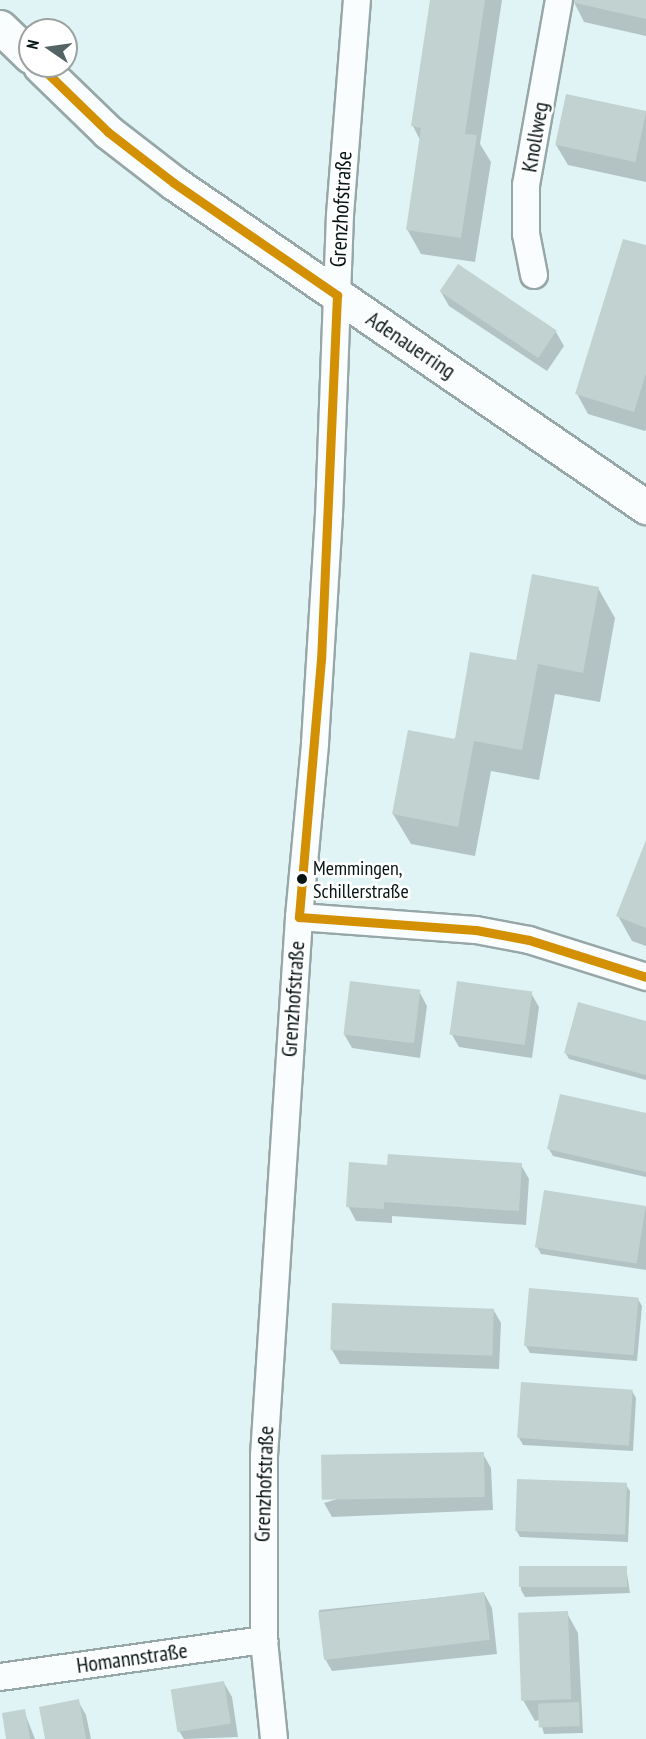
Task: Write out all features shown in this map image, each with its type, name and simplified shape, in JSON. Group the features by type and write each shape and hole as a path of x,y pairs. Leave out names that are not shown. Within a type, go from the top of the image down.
{"main road":[{"path":"0,27 18,45"},
{"name":"Adenauerring","path":"52,78 108,132 174,183 646,507"}],"street":[{"name":"Grenzhofstraße","path":"274,1739 264,1640 261,1547 266,1408 299,917 321,659 337,295 357,0"},
{"name":"Knollweg","path":"534,275 526,234 526,185 559,0"},
{"path":"299,917 476,930 529,940 646,976"},
{"name":"Homannstraße","path":"0,1677 264,1640"}],"building":[{"path":"430,0 485,0 465,134 477,135 461,238 406,230 421,128 411,126"},
{"path":"571,0 646,0 646,19 571,2"},
{"path":"566,94 646,111 635,162 555,145"},
{"path":"623,239 646,245 646,373 634,412 575,394"},
{"path":"458,264 557,331 538,358 440,291"},
{"path":"532,574 599,587 583,673 538,664 522,750 474,741 458,827 392,814 408,730 455,739 470,652 516,660"},
{"path":"646,840 646,928 616,916"},
{"path":"350,981 420,990 414,1043 343,1035"},
{"path":"457,981 532,992 525,1045 449,1034"},
{"path":"578,1002 646,1021 646,1075 564,1053"},
{"path":"560,1094 646,1113 646,1172 547,1149"},
{"path":"388,1154 522,1163 519,1211 384,1202 384,1209 346,1207 349,1162 387,1165"},
{"path":"544,1190 646,1206 637,1263 535,1247"},
{"path":"529,1288 639,1298 634,1355 524,1346"},
{"path":"332,1303 494,1309 492,1356 330,1350"},
{"path":"521,1382 633,1390 629,1446 517,1438"},
{"path":"484,1452 485,1497 322,1500 321,1455"},
{"path":"517,1479 627,1483 625,1535 515,1531"},
{"path":"519,1566 627,1566 627,1587 519,1587"},
{"path":"484,1592 490,1640 324,1660 318,1612"},
{"path":"568,1611 571,1699 521,1701 518,1613"},
{"path":"224,1681 231,1723 177,1732 171,1689"},
{"path":"79,1699 86,1739 45,1739 39,1707"},
{"path":"579,1702 580,1726 539,1727 538,1703"},
{"path":"25,1709 30,1739 6,1739 2,1713"}],"transit line":[{"path":"52,78 108,132 174,183 337,295 321,659 299,917 476,930 529,940 646,977"}],"place":[{"name":"Memmingen, Schillerstraße","path":"302,879"}]}
